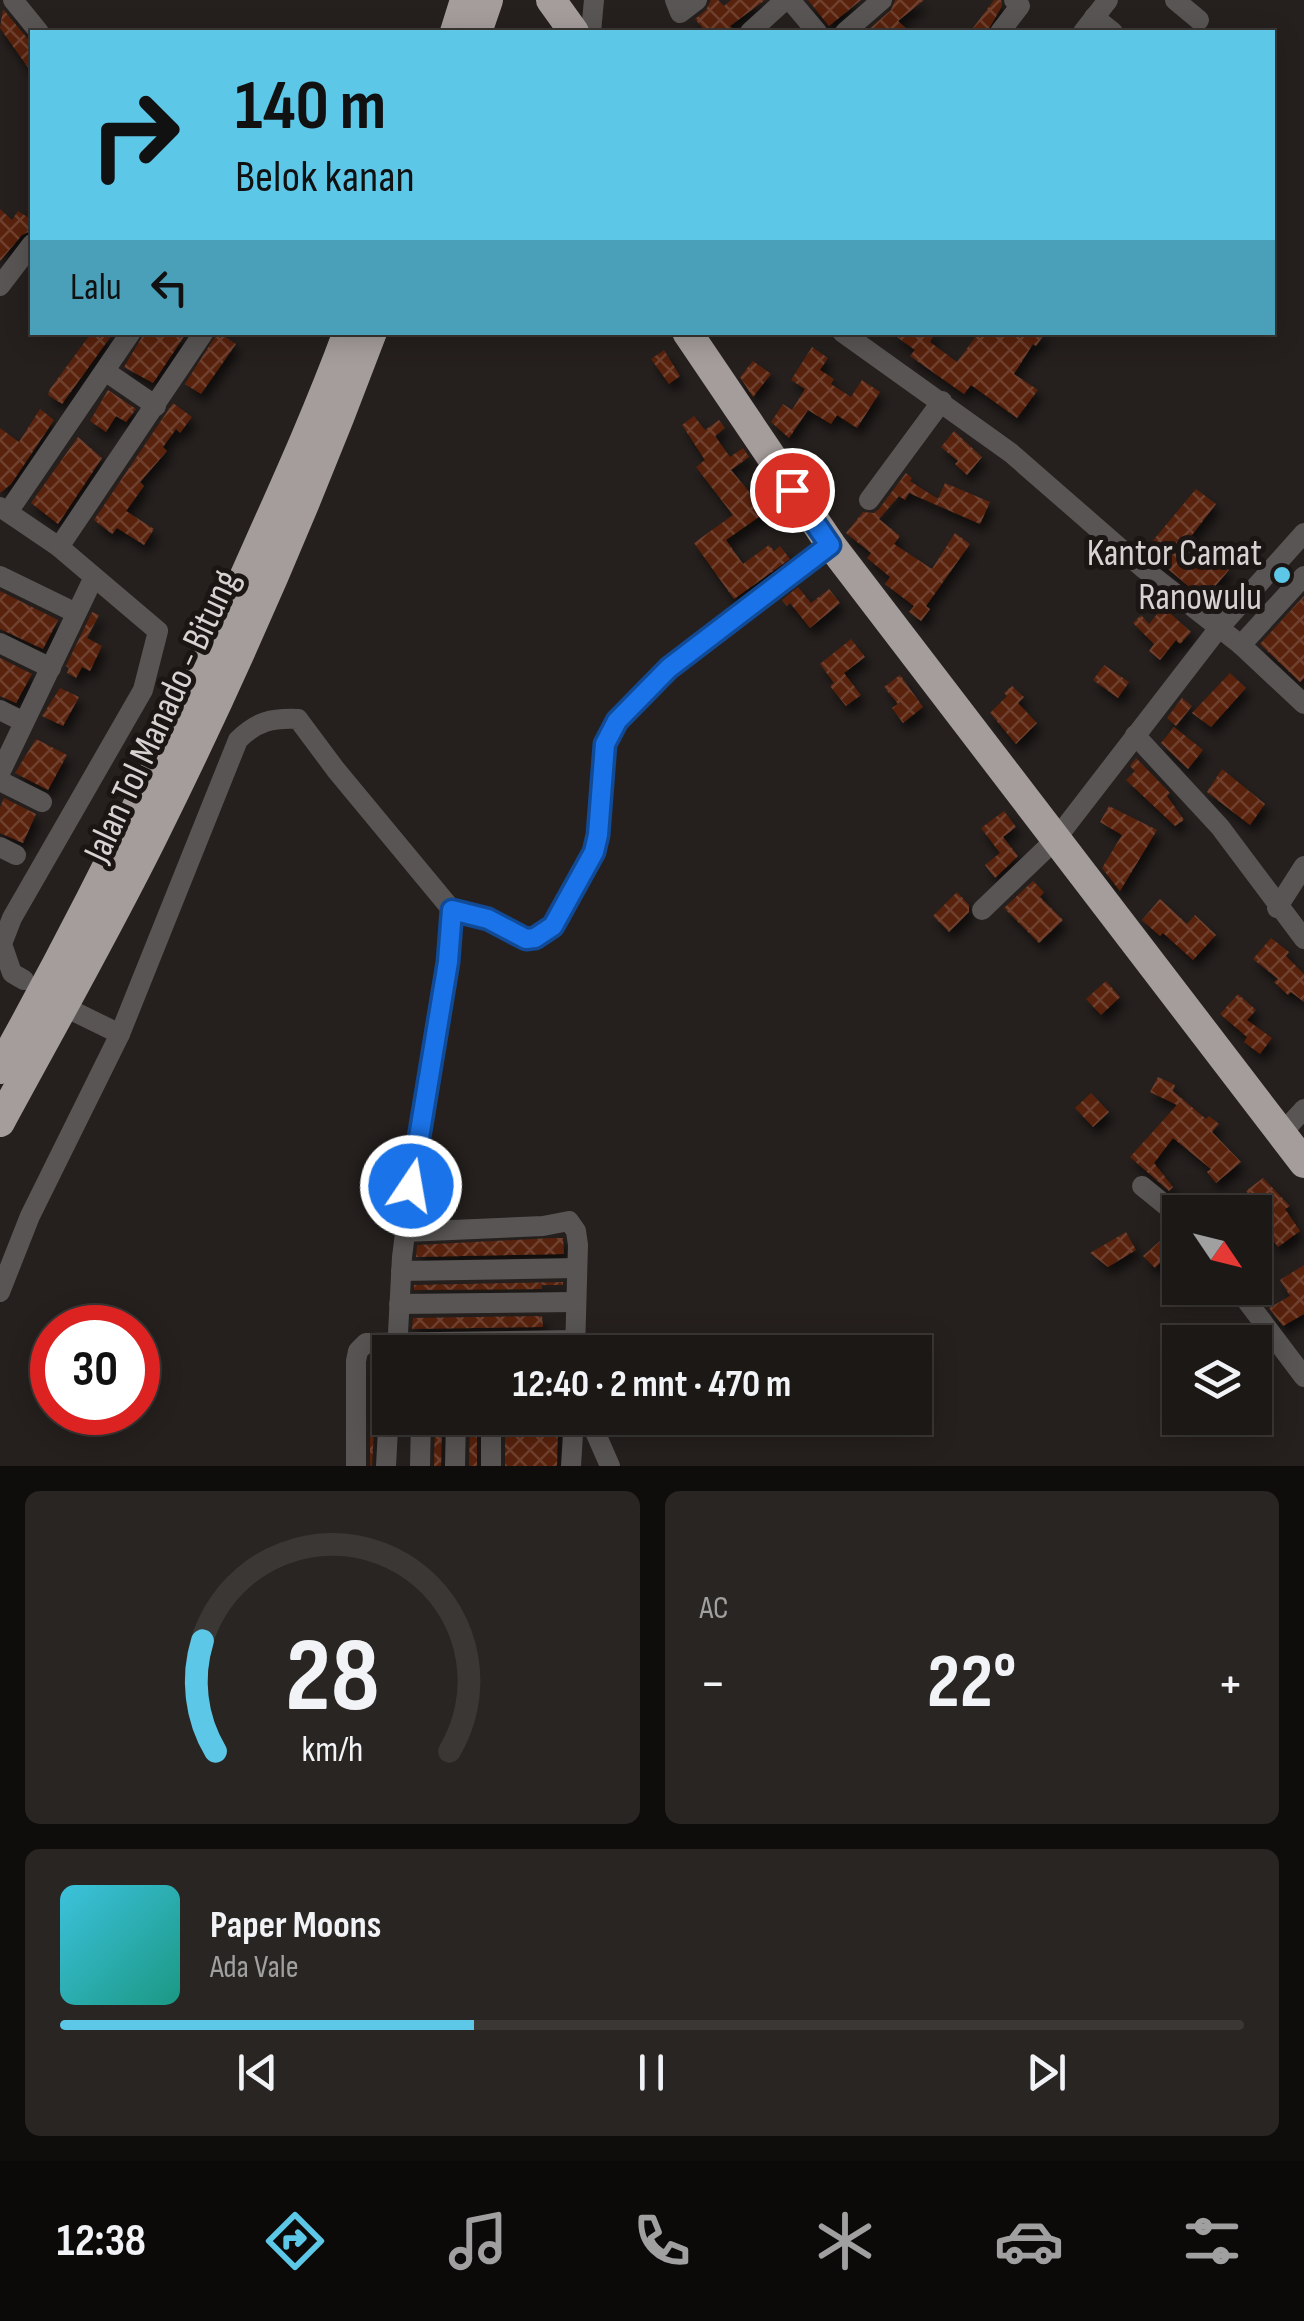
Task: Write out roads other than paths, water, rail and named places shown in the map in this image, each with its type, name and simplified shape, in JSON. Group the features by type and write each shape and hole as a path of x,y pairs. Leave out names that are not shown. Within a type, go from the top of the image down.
{"highway":[{"path":"455,30 465,0"},
{"path":"478,30 488,0"},
{"path":"551,0 573,30"},
{"name":"Jalan Tol Manado - Bitung","path":"0,1122 168,806 234,666 308,465 347,335"},
{"name":"Jalan Tol Manado - Bitung","path":"0,1069 130,825 371,335"},
{"path":"689,335 830,545 1304,1162"}],"street":[{"path":"13,0 37,30"},
{"path":"591,30 594,0"},
{"path":"752,30 788,0 815,30"},
{"path":"846,30 882,0"},
{"path":"1089,25 1108,0"},
{"path":"1176,0 1199,20"},
{"path":"1001,30 1019,2"},
{"path":"0,286 30,253"},
{"path":"24,980 12,972 2,944 12,918 143,690 158,631 60,548 4,510 129,335"},
{"path":"60,548 202,335"},
{"path":"846,335 1011,453 1218,630 1241,645 1304,704"},
{"path":"105,371 156,406"},
{"path":"869,500 942,401"},
{"path":"982,910 1056,838 1218,630 1304,533"},
{"path":"0,1292 30,1216 120,1034 238,740 253,725 275,718 298,720 452,910 488,919 526,939 535,938 553,926 594,852 605,744 617,721 669,668 830,545"},
{"path":"0,576 76,613"},
{"path":"1241,645 1304,576"},
{"path":"0,773 93,578"},
{"path":"0,643 51,668"},
{"path":"0,710 24,722"},
{"path":"1135,734 1220,828 1304,939"},
{"path":"0,782 42,802"},
{"path":"1278,908 1304,866"},
{"path":"398,1335 405,1232 448,962 452,910"},
{"path":"72,1012 120,1034"},
{"path":"1282,1133 1304,1109"},
{"path":"1142,1186 1162,1202"},
{"path":"405,1232 543,1226 569,1221 576,1231 575,1335"},
{"path":"401,1271 578,1268"},
{"path":"399,1304 576,1302"},
{"path":"1250,1305 1304,1377"},
{"path":"356,1466 357,1355 366,1342 372,1343"},
{"path":"386,1466 388,1435"},
{"path":"420,1435 420,1466"},
{"path":"455,1466 456,1435"},
{"path":"491,1435 491,1466"},
{"path":"571,1466 573,1435"},
{"path":"596,1435 610,1466"}],"place":[{"name":"Kantor Camat Ranowulu","path":"1282,575"}]}
